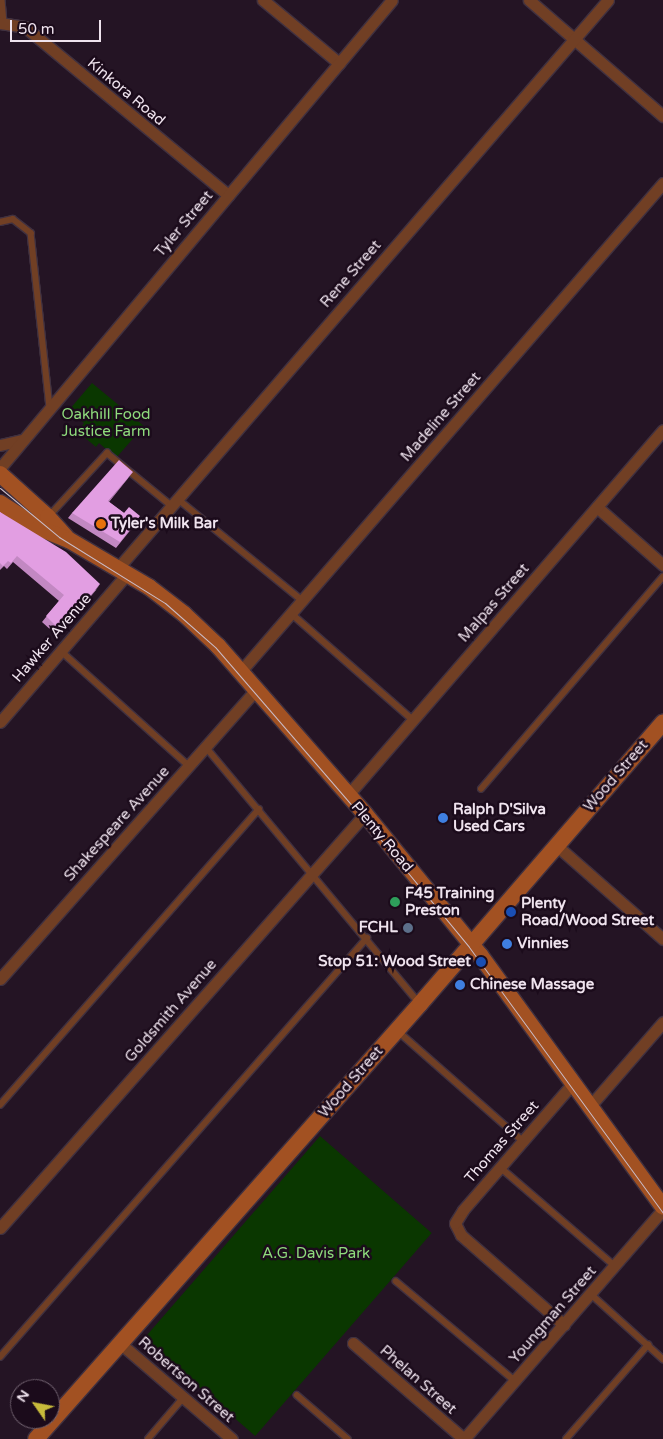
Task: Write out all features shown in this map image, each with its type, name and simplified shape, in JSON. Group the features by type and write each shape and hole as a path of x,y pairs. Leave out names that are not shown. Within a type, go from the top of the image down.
{"main road":[{"name":"Plenty Road","path":"0,474 48,517 69,540"},
{"name":"Plenty Road","path":"0,503 39,528 69,540 122,571 184,614 202,629 257,689 348,795 471,944 663,1208"},
{"name":"Wood Street","path":"36,1439 420,1004 663,722"}],"street":[{"path":"263,0 339,63"},
{"name":"Tyler Street","path":"0,468 392,0"},
{"path":"529,0 663,116"},
{"name":"Rene Street","path":"122,571 175,502 608,0"},
{"name":"Kinkora Road","path":"2,23 25,28 228,195"},
{"name":"Madeline Street","path":"241,671 663,183"},
{"name":"Malpas Street","path":"348,795 663,430"},
{"path":"0,445 23,440"},
{"path":"597,507 663,565"},
{"name":"Hawker Avenue","path":"0,722 61,651 122,571"},
{"name":"Shakespeare Avenue","path":"0,979 257,689"},
{"name":"Goldsmith Avenue","path":"0,1228 364,814"},
{"path":"556,846 663,939"},
{"path":"590,1106 663,1022"},
{"name":"Thomas Street","path":"564,1325 460,1235 456,1223 463,1210 573,1083"},
{"name":"Youngman Street","path":"464,1439 591,1294 663,1208"},
{"name":"Phelan Street","path":"353,1343 464,1439"},
{"name":"Robertson Street","path":"121,1344 232,1439"}],"lane":[{"path":"2,0 2,23"},
{"path":"0,222 13,219 31,233 50,407"},
{"path":"48,517 107,452 303,601"},
{"path":"481,789 663,577"},
{"path":"292,614 413,720"},
{"path":"61,651 189,766"},
{"path":"206,746 420,1004"},
{"path":"0,1105 259,809"},
{"path":"0,1356 367,938"},
{"path":"397,1030 523,1141"},
{"path":"500,1167 615,1266"},
{"path":"396,1281 514,1382"},
{"path":"591,1294 663,1359"},
{"path":"566,1439 648,1345"},
{"path":"297,1395 348,1439"},
{"path":"148,1439 184,1397"}],"green space":[{"name":"Oakhill Food Justice Farm","path":"92,383 144,426 116,458 99,443 96,447 78,432 84,423 69,410"},
{"name":"A.G. Davis Park","path":"320,1136 432,1233 255,1436 144,1339"}],"building":[{"path":"119,460 133,472 108,501 124,513 129,507 140,516 120,542 72,513"},
{"path":"0,512 66,552 100,584 82,606 78,603 57,627 46,616 64,595 17,556 11,563 8,561 3,566 0,563"}],"tram line":[{"path":"0,488 59,537 165,603 216,648 362,817 469,947 663,1213"}],"place":[{"name":"Tyler's Milk Bar","path":"101,524"},
{"name":"Ralph D'Silva Used Cars","path":"443,818"},
{"name":"F45 Training Preston","path":"395,902"},
{"name":"Plenty Road/Wood Street","path":"511,912"},
{"name":"FCHL","path":"408,928"},
{"name":"Vinnies","path":"507,944"},
{"name":"Stop 51: Wood Street","path":"481,962"},
{"name":"Chinese Massage","path":"460,985"}]}
